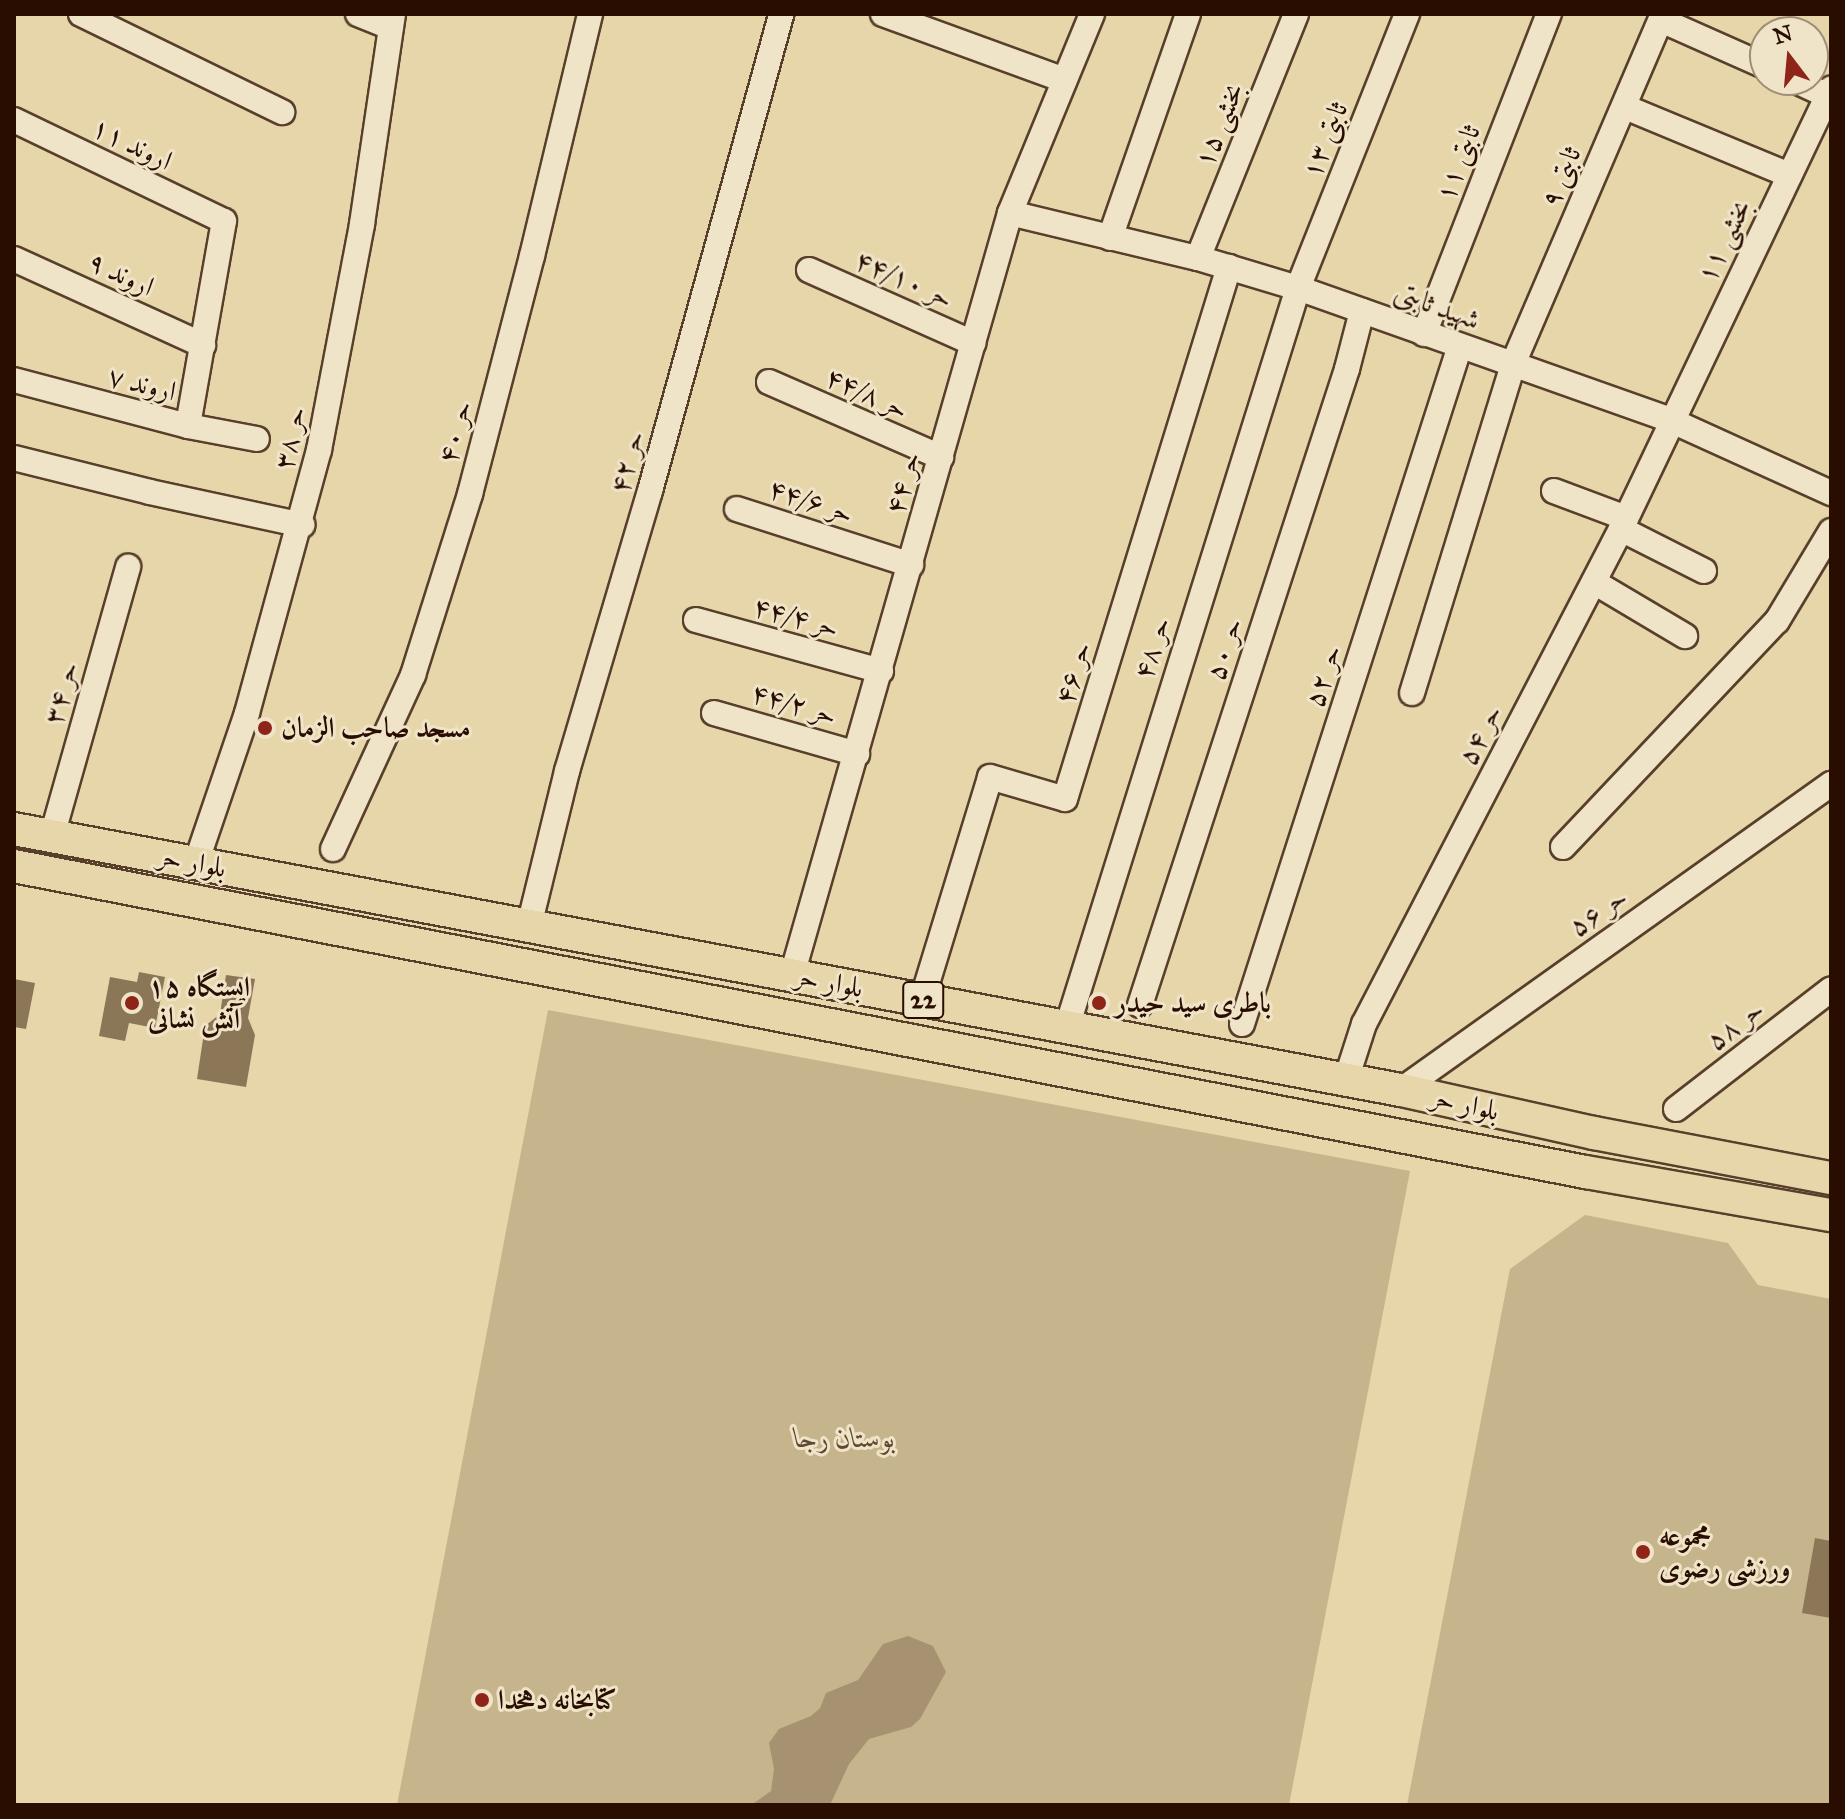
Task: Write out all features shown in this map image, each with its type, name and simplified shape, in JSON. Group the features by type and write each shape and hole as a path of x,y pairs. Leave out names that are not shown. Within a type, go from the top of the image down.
{"main road":[{"name":"بلوار حر","path":"14,829 1401,1090 1594,1133 1831,1178"},
{"name":"بلوار حر","path":"14,866 1586,1172 1831,1215"},
{"path":"1586,1172 1594,1133"}],"street":[{"path":"81,14 282,112"},
{"path":"358,14 392,20"},
{"name":"حر ۴۰","path":"333,849 413,675 470,494 532,256 590,14"},
{"name":"حر ۴۲","path":"529,926 567,771 650,491 781,14"},
{"path":"883,14 1064,80"},
{"name":"حر ۴۴","path":"792,975 1010,213 1092,14"},
{"path":"1110,238 1188,14"},
{"name":"بخشی ۱۵","path":"1198,258 1296,14"},
{"name":"ثابتی ۱۳","path":"1298,288 1407,14"},
{"name":"ثابتی ۱۱","path":"1424,334 1549,14"},
{"path":"1662,17 1749,58"},
{"name":"ثابتی ۹","path":"1412,693 1513,364 1662,17"},
{"name":"حر ۳۸","path":"196,863 247,713 302,525 362,224 392,20"},
{"name":"بخشی ۱۱","path":"1670,420 1827,96"},
{"path":"1625,107 1789,175"},
{"name":"اروند ۱۱","path":"14,120 224,221 203,345"},
{"name":"شهید ثابتی","path":"1010,213 1198,258 1298,288 1670,420 1831,492"},
{"name":"اروند ۹","path":"14,259 203,345"},
{"name":"حر ۴۶","path":"922,1000 990,777 1065,799 1229,267"},
{"name":"حر ۴۴/۱۰","path":"809,270 973,343"},
{"name":"حر ۴۸","path":"1067,1027 1298,288"},
{"name":"حر ۵۰","path":"1140,1005 1347,369 1362,311"},
{"path":"188,426 203,345"},
{"name":"حر ۵۲","path":"1242,1024 1460,346"},
{"name":"اروند ۷","path":"14,380 188,426 257,439"},
{"name":"حر ۴۴/۸","path":"769,382 941,457"},
{"name":"حر ۵۴","path":"1346,1080 1364,1024 1594,582 1670,420"},
{"path":"14,458 302,525"},
{"path":"1554,491 1623,524 1704,571"},
{"name":"حر ۴۴/۶","path":"737,509 911,565"},
{"path":"1563,847 1777,621 1831,531"},
{"name":"حر ۳۴","path":"52,836 128,567"},
{"path":"1594,582 1685,636"},
{"name":"حر ۴۴/۴","path":"696,620 881,671"},
{"name":"حر ۴۴/۲","path":"714,713 857,754"},
{"name":"حر ۵۶","path":"1401,1090 1831,784"},
{"name":"حر ۵۸","path":"1676,1109 1831,989"}],"green space":[{"name":"بوستان رجا","path":"548,1010 1410,1171 1289,1805 397,1805"},
{"name":"مجموعه ورزشی رضوی","path":"1585,1215 1728,1243 1758,1285 1831,1299 1831,1805 1407,1805 1510,1269"}],"shaded area":[{"path":"908,1636 933,1646 946,1672 920,1719 911,1727 869,1739 849,1764 830,1805 751,1805 771,1791 774,1769 769,1743 779,1729 811,1716 820,1708 826,1693 858,1680 883,1644"}],"building":[{"name":"ایستگاه ۱۵ آتش نشانی","path":"139,972 165,977 155,1028 129,1023 125,1041 99,1036 110,977 137,982"},
{"path":"226,975 255,979 248,1018 255,1035 246,1087 197,1079 205,1026 220,1014"},
{"path":"14,979 35,983 26,1029 14,1027"},
{"path":"1815,1538 1831,1541 1831,1618 1802,1613"}],"place":[{"name":"مسجد صاحب الزمان","path":"265,728"},
{"name":"ایستگاه ۱۵ آتش نشانی","path":"132,1003"},
{"name":"باطری سید حیدر","path":"1099,1003"},
{"name":"مجموعه ورزشی رضوی","path":"1643,1552"},
{"name":"کتابخانه دهخدا","path":"482,1700"}]}
